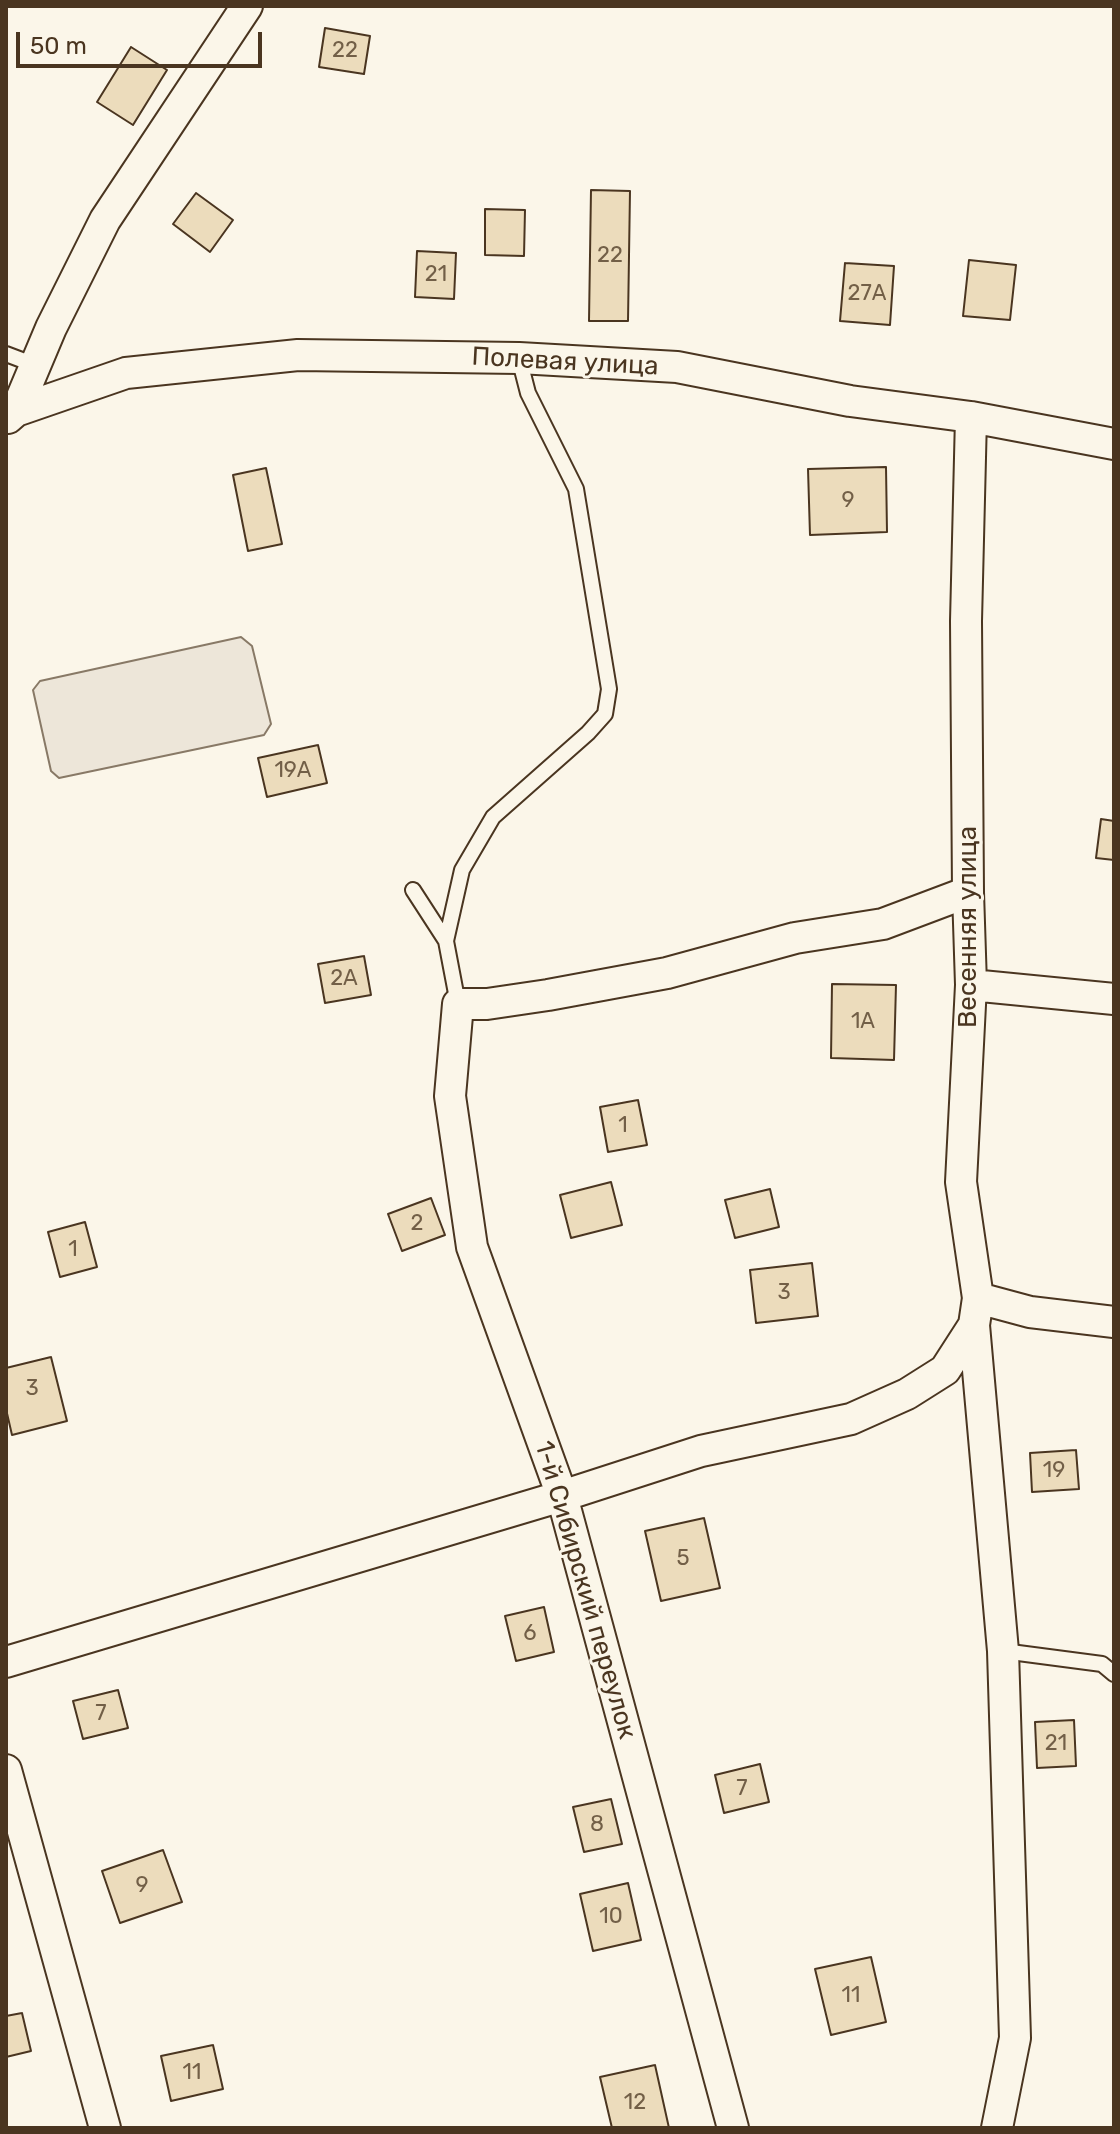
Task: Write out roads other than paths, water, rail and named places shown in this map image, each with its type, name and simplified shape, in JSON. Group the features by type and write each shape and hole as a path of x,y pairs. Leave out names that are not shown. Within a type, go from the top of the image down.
{"street":[{"path":"11,415 105,220 246,7"},
{"name":"Полевая улица","path":"11,415 126,373 298,355 519,358 677,367 850,401 971,417 1114,444"},
{"name":"Весенняя улица","path":"971,417 966,621 971,985 961,1182 976,1312 1003,1651 1015,2038 997,2128"},
{"path":"458,1004 487,1004 548,995 667,973 795,938 883,924 968,892"},
{"path":"971,985 1114,999"},
{"name":"1-й Сибирский переулок","path":"458,1004 450,1096 472,1247 562,1496 733,2128"},
{"path":"6,1662 562,1496 701,1451 851,1419 907,1394 945,1370 976,1312 1030,1312 1114,1322"},
{"path":"6,1770 105,2128"}],"lane":[{"path":"6,354 35,365"},
{"path":"446,941 462,870 493,817 588,733 605,714 609,689 576,489 528,393 519,358"},
{"path":"413,890 446,941 458,1004"},
{"path":"1003,1651 1102,1664 1114,1674"}]}
